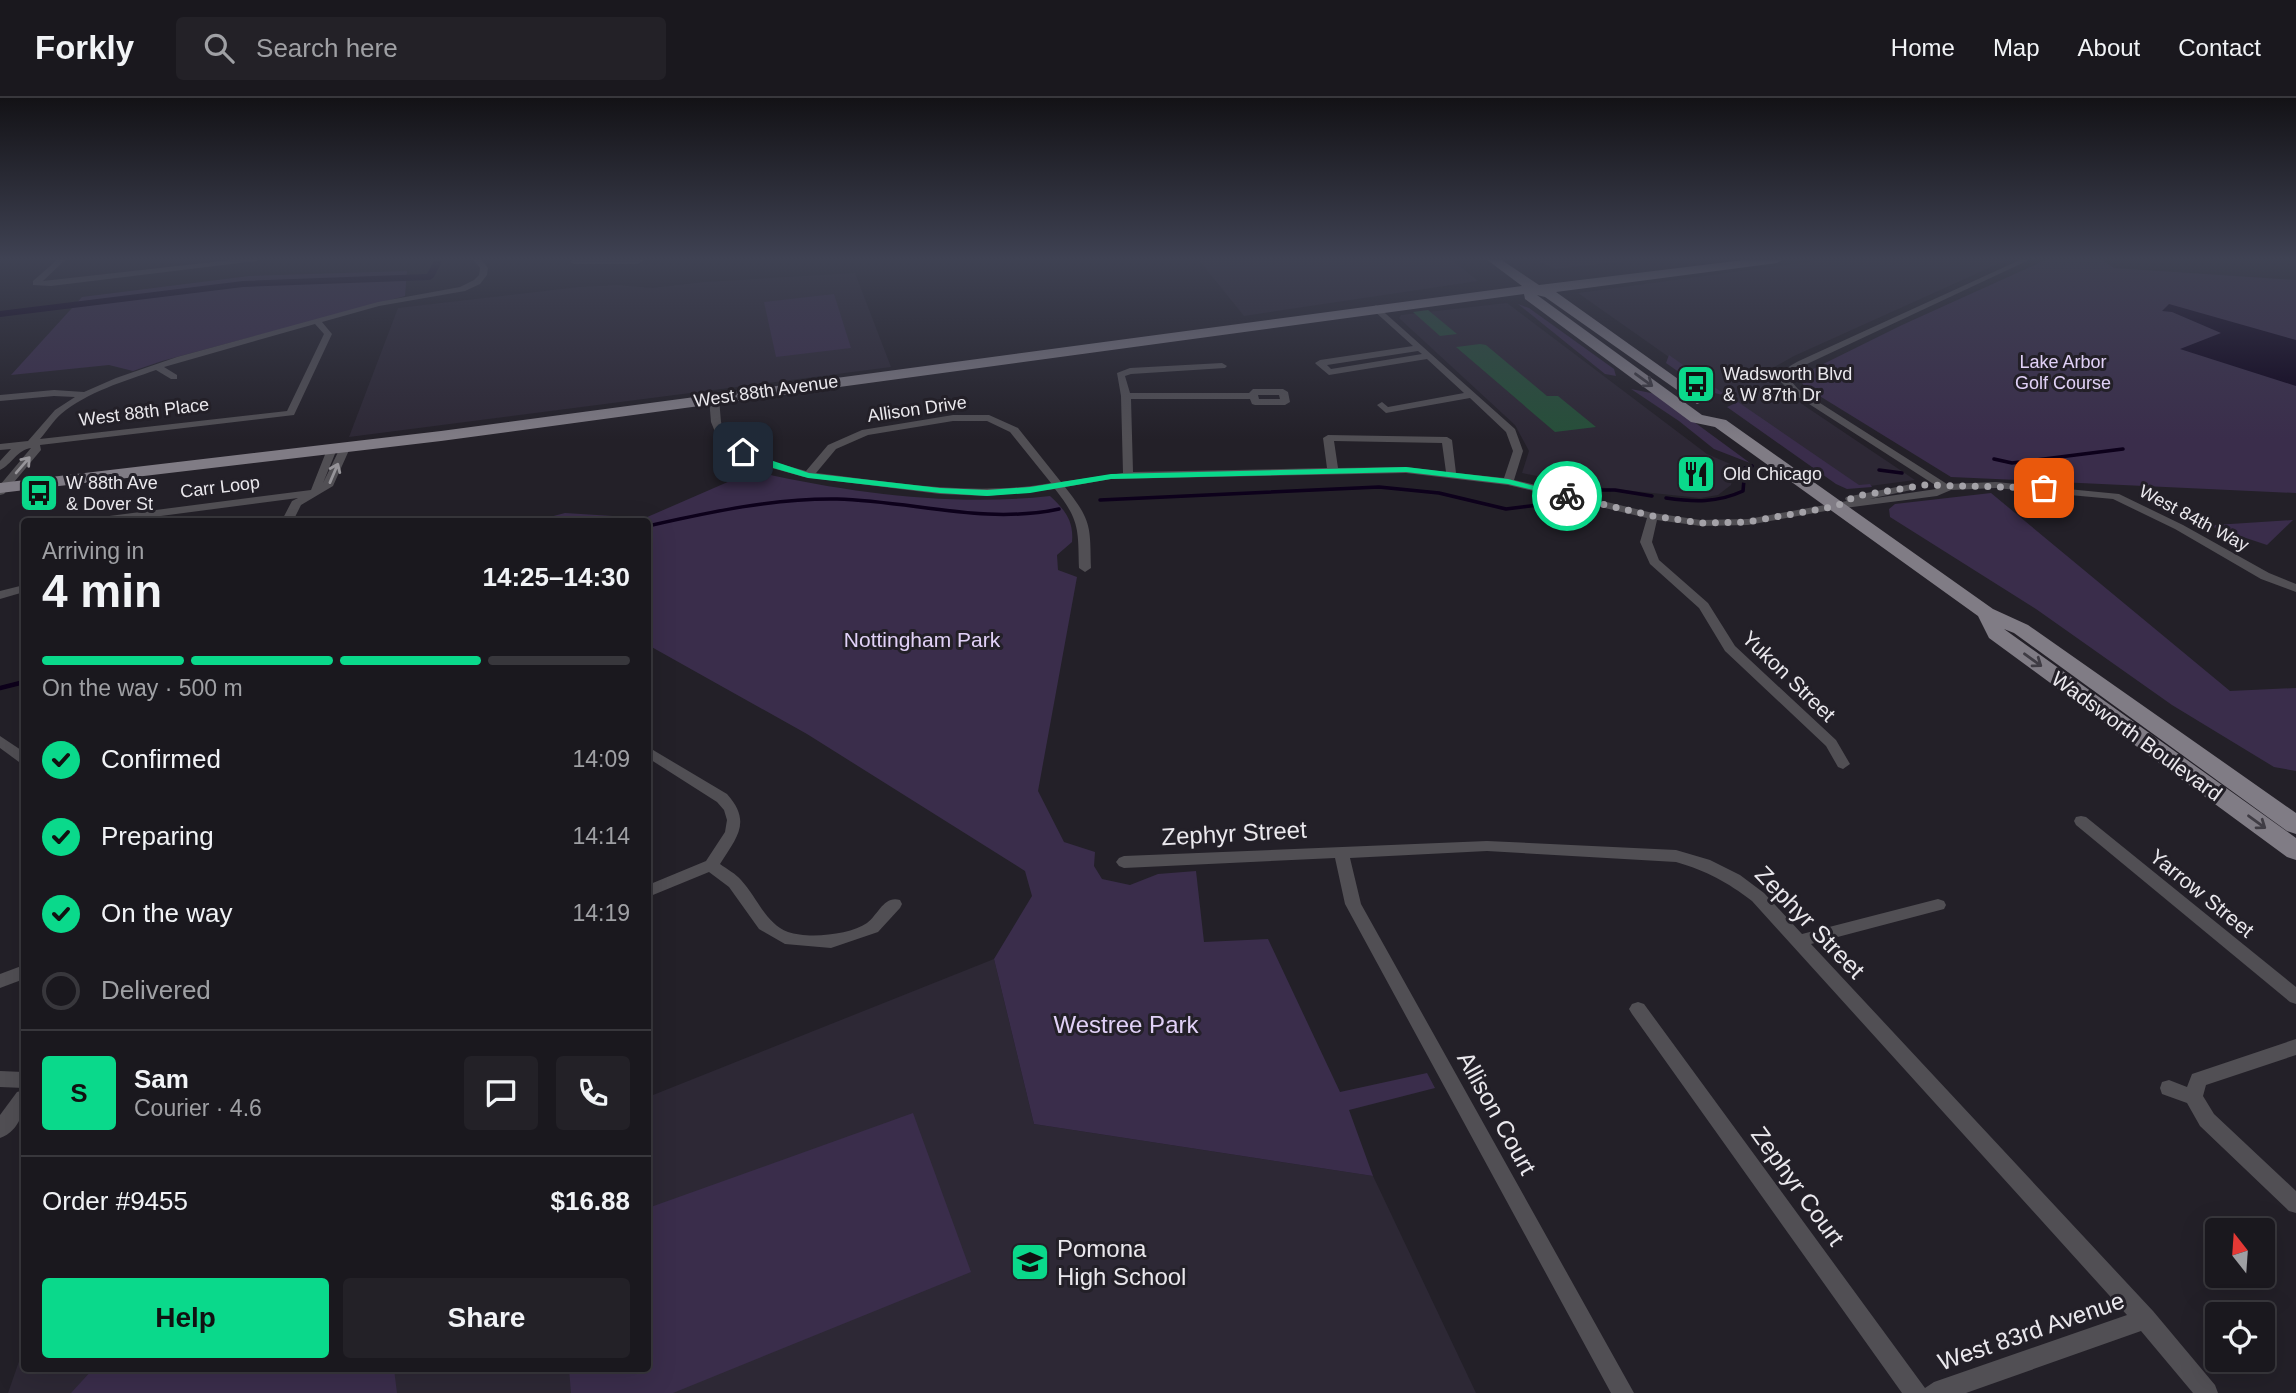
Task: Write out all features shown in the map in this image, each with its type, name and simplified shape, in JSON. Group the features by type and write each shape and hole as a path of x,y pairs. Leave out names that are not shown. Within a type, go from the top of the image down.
{"main road":[{"name":"West 88th Avenue","path":"1,490 338,448 1292,319"},
{"path":"1558,319 1562,320"},
{"name":"Wadsworth Boulevard","path":"1587,319 1718,415 1720,423"},
{"path":"1599,319 1604,323 1604,331"},
{"name":"Wadsworth Boulevard","path":"1562,320 1697,419 1720,423 1986,613 2021,629 2296,825"},
{"name":"Wadsworth Boulevard","path":"1986,613 1996,634 2296,851"}],"street":[{"path":"0,467 15,450 31,443 58,412 85,395 157,366 323,319"},
{"path":"1389,319 1511,431 1518,451 1508,482"},
{"path":"1896,319 1804,362 1788,371 1784,381 1795,391 1947,488"},
{"name":"West 88th Place","path":"0,447 291,412 328,334 317,321"},
{"path":"1420,348 1320,363 1329,372 1429,356"},
{"path":"157,366 174,377"},
{"path":"1128,476 1126,396 1121,373 1222,366"},
{"path":"0,398 54,393 85,395"},
{"path":"1382,405 1386,410 1472,395"},
{"path":"1126,396 1254,396"},
{"name":"West 84th Way","path":"714,398 716,422 724,442 762,462 808,475 940,491 987,493 1128,476 1406,470 1451,473 1508,482 1653,516 1701,523 1748,522 1837,506 1937,493 1947,488 1996,485 2115,496 2179,527 2265,576 2296,589"},
{"name":"Allison Drive","path":"808,475 832,447 866,432 953,418 989,418 1014,430 1060,485 1084,525 1085,568"},
{"path":"1333,471 1328,438 1447,440 1451,473"},
{"path":"1,490 37,448 31,443"},
{"path":"289,518 296,503 329,484 338,448"},
{"name":"Carr Loop","path":"117,518 317,492"},
{"name":"Yukon Street","path":"1653,516 1646,541 1654,562 1704,606 1730,648 1831,743 1843,764"},
{"path":"0,596 21,590"},
{"path":"0,741 21,757"},
{"path":"651,754 722,798 732,808 734,820 732,833 711,865 651,890"},
{"name":"Yarrow Street","path":"2081,821 2296,998"},
{"name":"Zephyr Street","path":"1124,862 1487,846 1676,856 1710,866 1734,878 1758,897 2145,1319 2207,1393"},
{"name":"Allison Court","path":"1341,852 1353,904 1623,1393"},
{"path":"711,865 735,883 765,925 785,938 831,942 872,928 894,904"},
{"path":"1799,941 1937,905"},
{"path":"0,981 21,973"},
{"name":"Zephyr Court","path":"1637,1009 1916,1393"},
{"path":"2296,1047 2198,1080 2194,1097 2207,1121 2296,1204"},
{"path":"0,1079 21,1080"},
{"path":"2169,1088 2194,1097"},
{"path":"0,1130 21,1102"},
{"name":"West 83rd Avenue","path":"1934,1393 2145,1319"}],"shaded area":[{"path":"394,319 873,319 891,367 349,437"},
{"path":"1401,319 1529,319 1707,454 1735,466 1731,485 1718,495 1700,498 1595,487 1522,473 1529,451 1515,425"},
{"path":"1616,319 1875,319 1769,370 1771,381 1787,394 1915,480 1855,488"},
{"path":"2189,319 2223,319 2296,340 2296,386 2180,349 2221,333"},
{"name":"Pomona High School","path":"994,959 1034,1124 1373,1176 1476,1393 8,1393 21,1356 21,1372 651,1372 651,1096"}],"green space":[{"path":"62,319 317,319 133,371 109,365 11,375"},
{"path":"768,319 842,319 851,348 776,357"},
{"path":"1537,319 1545,319 1614,369 1616,376 1605,374"},
{"name":"Lake Arbor Golf Course","path":"1914,319 2296,319 2296,493 1951,477 1805,387 1800,380 1801,375"},
{"path":"1669,355 1727,396 1706,391 1666,363"},
{"path":"1631,389 1656,394 1750,463 1714,449 1679,421"},
{"path":"1738,402 1859,485 1870,484 1872,487 1847,489 1836,484 1727,407"},
{"path":"753,471 826,486 901,496 977,500 1050,496 1067,516 1072,535 1072,542 1057,555 1058,570 1077,577 1038,791 1064,842 1095,852 1094,866 1102,879 1130,885 1158,874 1196,871 1204,942 1268,939 1340,1092 1427,1073 1435,1088 1349,1110 1373,1176 1034,1124 994,959 1032,896 1025,871 807,734 651,647 651,518 645,518"},
{"path":"1991,493 2230,691 2296,688 2296,771 2274,767 2172,705 2036,609 1890,517 1889,509 1895,504"},
{"path":"565,513 645,518 546,518"},
{"path":"2293,520 2267,545 2213,527 2215,525"},
{"path":"913,1113 971,1272 673,1393 571,1393 569,1372 651,1372 651,1207"},
{"path":"90,1372 394,1372 397,1393 71,1393"}],"building":[{"path":"1421,319 1439,319 1457,334 1440,336"},
{"path":"1486,345 1547,396 1558,396 1596,427 1555,432 1456,347"}],"waterway":[{"path":"1994,459 2012,463 2123,449"},
{"path":"1666,498 1705,500 1733,495 1743,491 1745,468 1752,466"},
{"path":"1879,470 1902,473"},
{"path":"1100,500 1379,487 1439,493 1506,509 1546,504"},
{"path":"1589,490 1615,490 1652,496"},
{"path":"651,525 742,507 813,499 865,501 976,513 1031,513 1059,509"},
{"path":"0,688 21,683"}],"way so far":[{"path":"1567,496 1653,516 1701,523 1748,522 1837,506 1856,496 1925,485 1947,488 1996,485 2044,488"}],"place":[{"name":"Wadsworth Blvd & W 87th Dr","path":"1696,384"},
{"name":"Old Chicago","path":"1696,474"},
{"name":"W 88th Ave & Dover St","path":"39,493"},
{"name":"Pomona High School","path":"1030,1262"}],"route":[{"path":"743,452 762,462 808,475 940,491 987,493 1030,490 1111,476 1406,470 1441,472 1508,482 1567,496"}],"park label":[{"name":"Nottingham Park","path":"922,639"},
{"name":"Westree Park","path":"1126,1024"}]}
